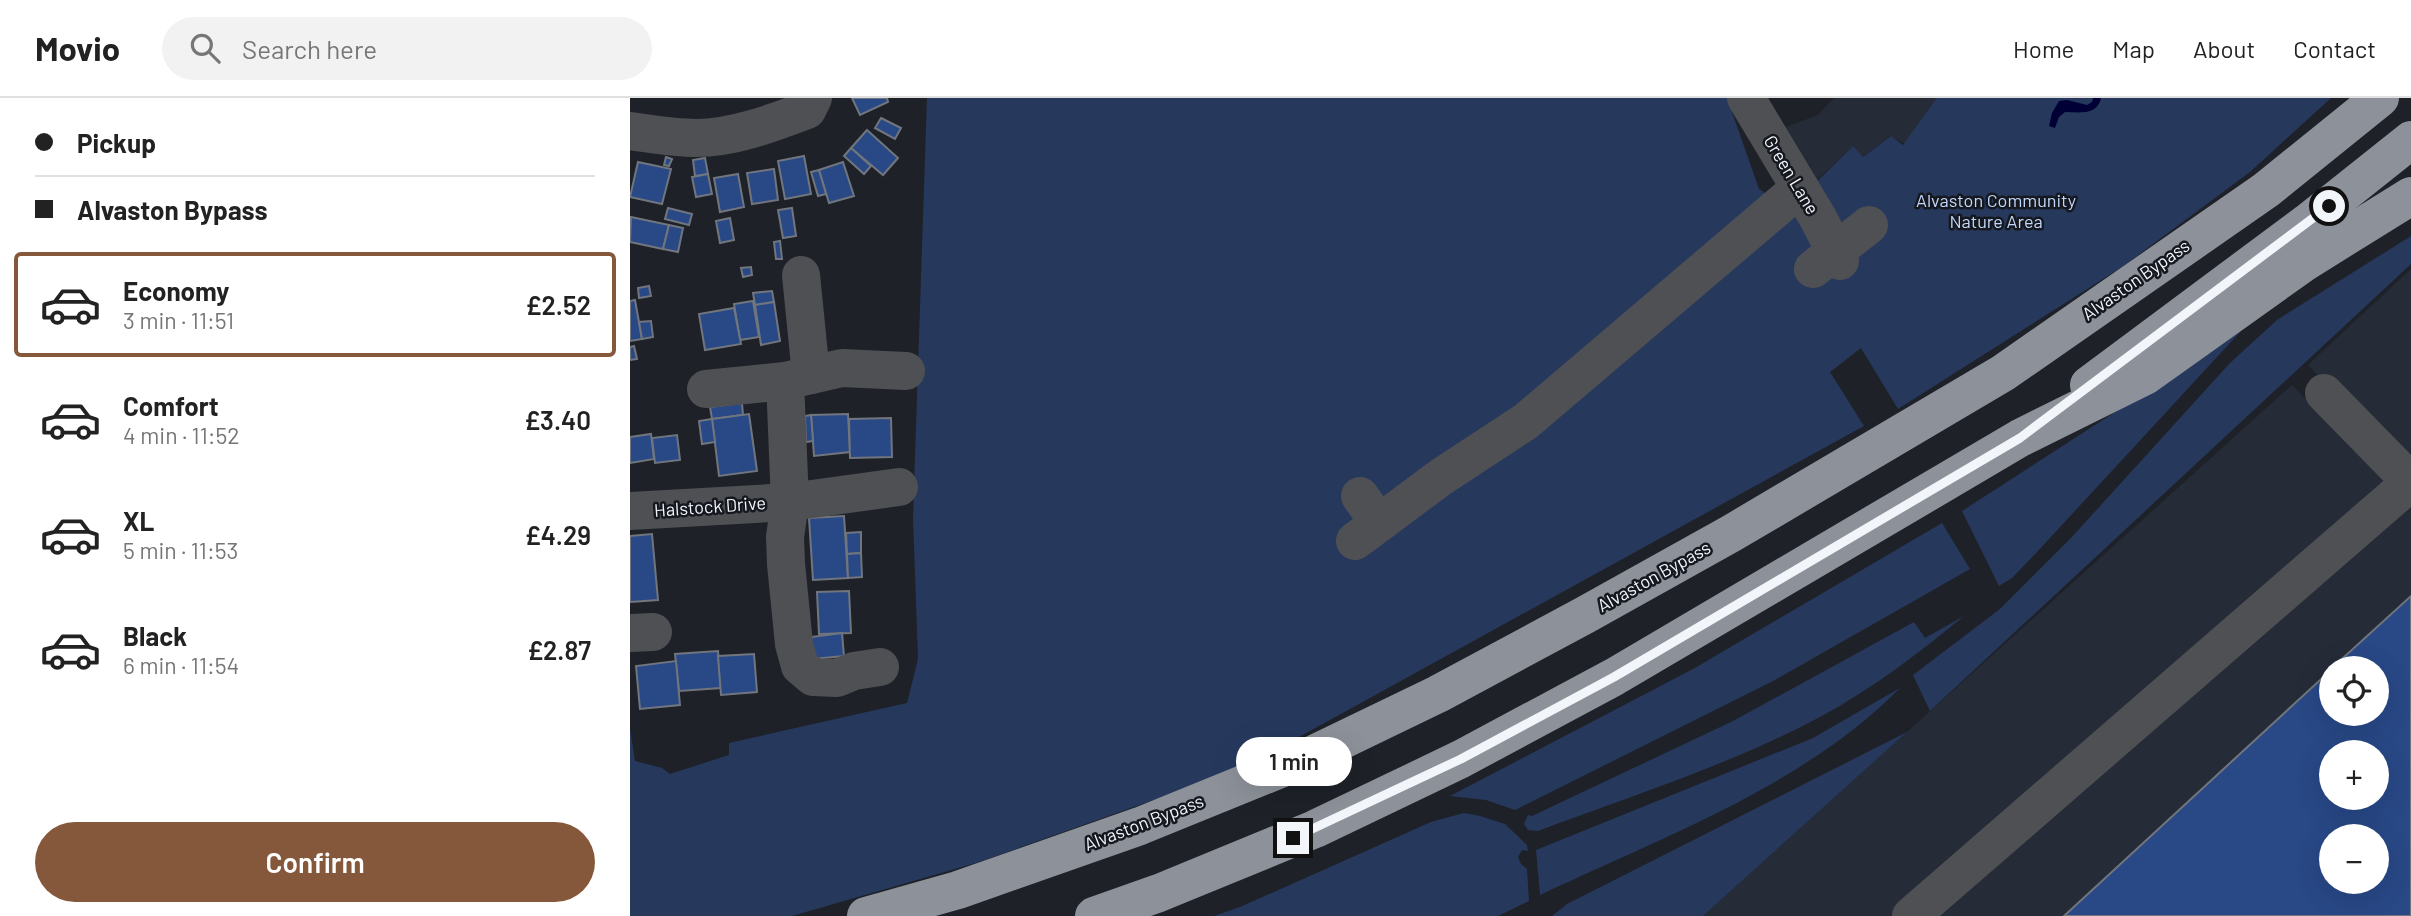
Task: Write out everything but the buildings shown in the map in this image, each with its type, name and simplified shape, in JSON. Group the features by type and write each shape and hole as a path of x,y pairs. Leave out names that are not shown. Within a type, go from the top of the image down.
{"highway":[{"name":"Alvaston Bypass","path":"866,916 958,890 1140,827 1296,763 1450,688 1732,533 2003,373 2266,190 2376,100"},
{"path":"2020,438 2308,222 2411,140"},
{"path":"1094,916 1159,893 1315,829 1461,759 1614,677 2020,438 2145,376 2305,262 2411,195"}],"street":[{"path":"630,131 697,138 721,135 807,110 813,98"},
{"name":"Green Lane","path":"1746,98 1800,188 1829,261 1869,225"},
{"path":"1364,520 1441,477 1525,422 1800,188"},
{"name":"Halstock Drive","path":"787,520 798,378 801,275"},
{"path":"706,389 798,378 842,368 906,371"},
{"path":"1911,916 2406,467 2324,393"},
{"name":"Halstock Drive","path":"630,510 787,520 900,486"},
{"path":"787,520 794,644 800,666 813,677 837,678 854,671 880,667"}],"shaded area":[{"path":"1834,98 1939,98 1907,145 1890,136 1863,157 1852,147 1805,191 1761,123 1786,127 1818,115"},
{"path":"2093,98 2101,98 2096,108 2082,112 2065,112 2059,117 2055,128 2049,126 2059,101 2067,100 2087,105"},
{"path":"2411,269 2411,471 2308,365"},
{"path":"2292,385 2411,509 2411,916 1703,916"}],"green space":[{"name":"Alvaston Community Nature Area","path":"927,98 1727,98 1759,189 1789,209 1853,146 1863,157 1891,136 1903,145 1937,98 2331,98 2250,172 2122,267 1898,409 1861,348 1830,372 1864,426 1270,753 1159,798 979,862 792,916 630,916 630,728 635,761 662,768 670,774 729,755 729,743 907,703 918,659 913,517"},
{"path":"2411,236 2411,264 1930,711 1913,675 2000,609 2071,538 2230,363 2277,320"},
{"path":"2242,330 2037,552 2012,578 1999,586 1962,511"},
{"path":"1942,523 1970,569 1773,681 1515,810 1486,800 1450,796 1693,669"},
{"path":"1964,616 1877,682 1820,717 1786,734 1681,778 1538,831 1528,830 1524,824 1528,815 1532,816 1733,721 1914,622 1925,638"},
{"path":"1900,688 1861,723 1820,754 1776,781 1683,830 1540,895 1536,850 1813,738"},
{"path":"1907,732 1703,916 1552,916 1567,904"},
{"path":"1464,813 1505,824 1527,845 1528,851 1522,850 1518,857 1527,869 1529,901 1498,916 1214,916 1431,822"}],"route":[{"path":"1293,838 1461,759 1614,677 2020,438 2329,206"}]}
